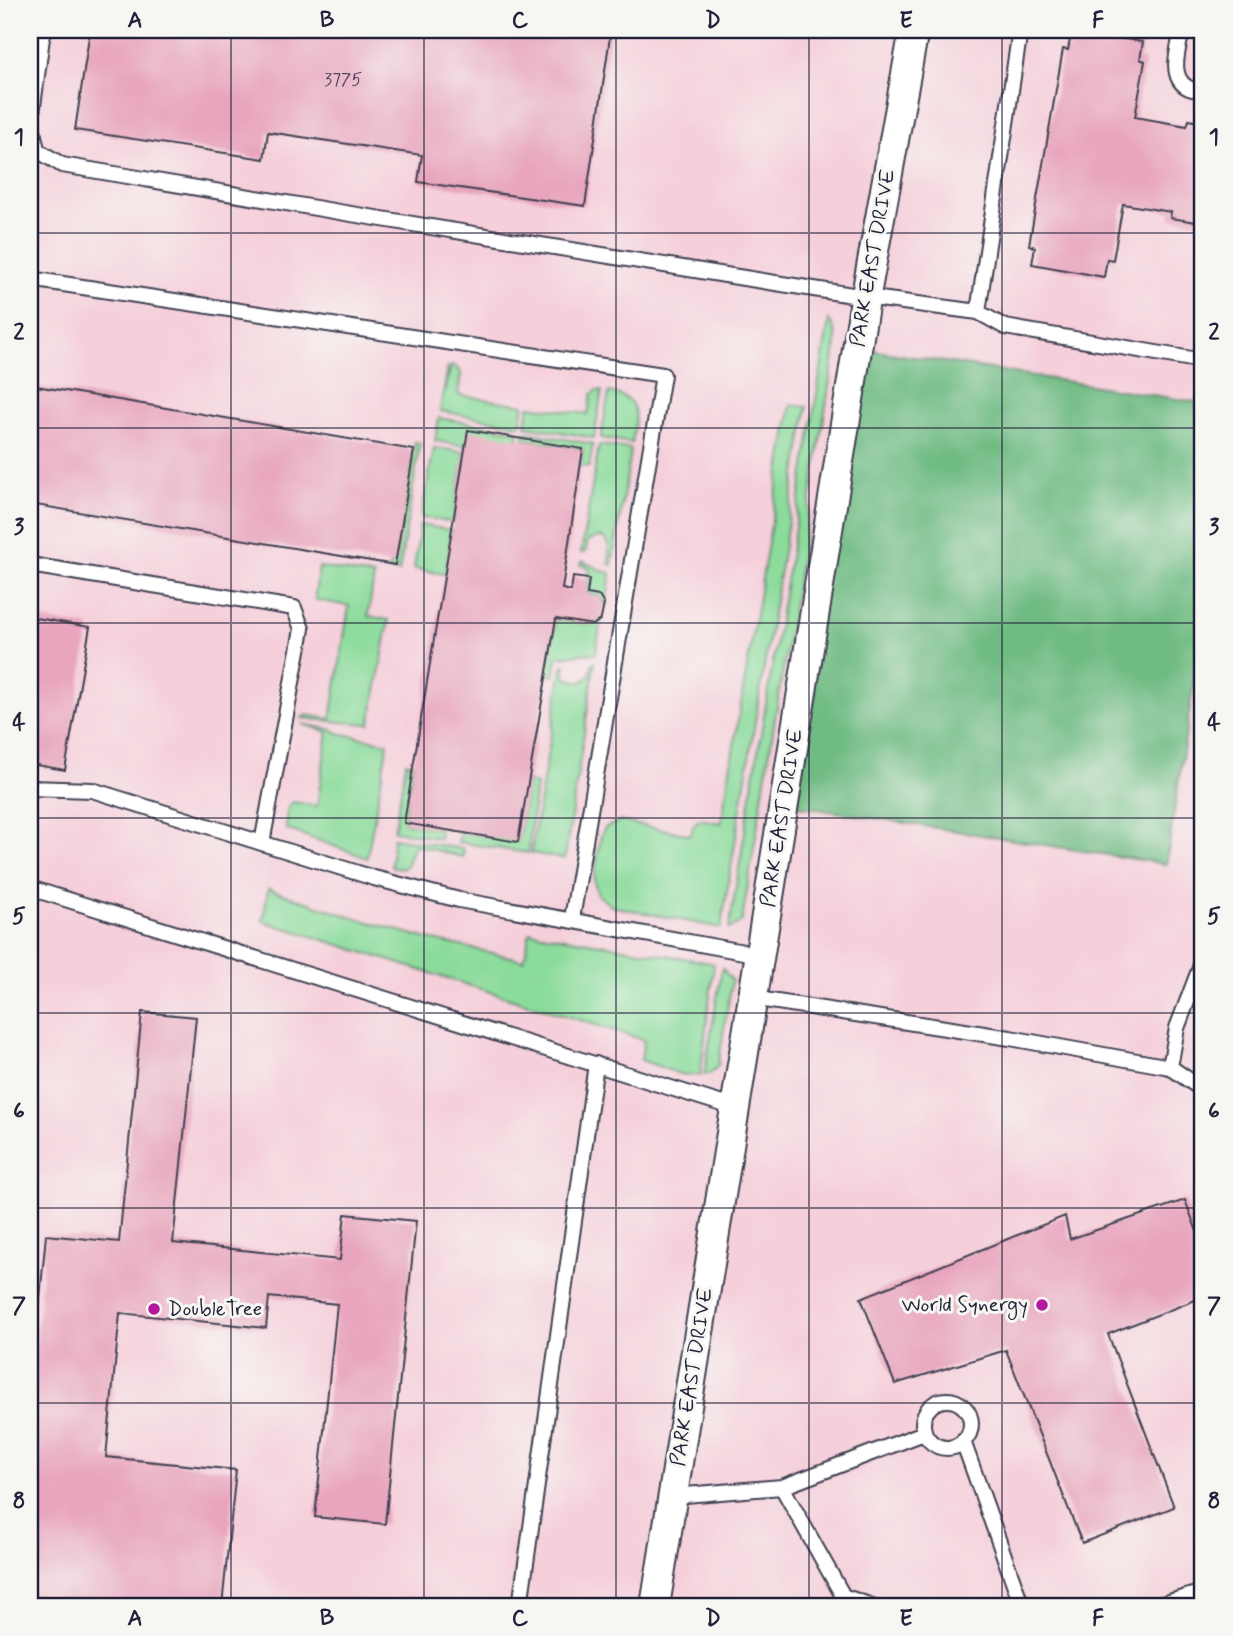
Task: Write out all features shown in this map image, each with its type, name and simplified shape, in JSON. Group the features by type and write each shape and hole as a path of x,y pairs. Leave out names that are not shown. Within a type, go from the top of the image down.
{"street":[{"name":"PARK EAST DRIVE","path":"655,1606 865,297 914,30"}],"lane":[{"path":"43,30 31,121 37,150 62,166 865,297 978,312 1005,327 1203,361"},
{"path":"978,312 1020,30"},
{"path":"1182,30 1176,70 1179,80 1188,88 1203,90"},
{"path":"30,279 663,376 572,919"},
{"path":"30,565 294,608 302,629 262,843"},
{"path":"30,788 92,790 374,878 458,900 760,955"},
{"path":"30,888 735,1108"},
{"path":"1170,1067 1177,1028 1203,960"},
{"path":"752,998 1010,1038 1170,1067 1203,1090"},
{"path":"520,1606 596,1064"},
{"path":"947,1400 956,1402 967,1412 970,1427 968,1435 963,1441 949,1448 935,1444 924,1433 923,1417 932,1404 947,1400"},
{"path":"673,1496 782,1487 924,1433"},
{"path":"963,1441 1023,1606"},
{"path":"782,1487 843,1595 872,1606"},
{"path":"1156,1606 1203,1592"}],"shaded area":[{"path":"30,30 1203,30 1203,1606 30,1606"}],"green space":[{"path":"829,320 835,331 836,346 742,921 729,929"},
{"path":"857,348 1203,403 1203,623 1166,864 784,804"},
{"path":"448,366 445,393 451,366 456,367 461,373 458,395 524,405 520,425 440,411"},
{"path":"597,390 602,391 594,438 526,426 529,406 588,414 592,394"},
{"path":"609,392 620,395 632,404 635,417 632,443 601,438"},
{"path":"791,405 807,407 721,928 611,906 598,895 594,878 601,835 605,828 619,821 691,835 693,826 699,819 721,823"},
{"path":"439,418 519,431 518,438 466,446 435,441"},
{"path":"525,432 593,444 589,467 581,466 583,449 524,439"},
{"path":"415,442 420,443 399,572 389,570 391,565 395,564"},
{"path":"599,445 631,449 612,565 609,564 608,542 601,537 588,541 585,553 581,553"},
{"path":"434,448 465,452 453,522 421,518"},
{"path":"420,525 452,530 445,574 414,569"},
{"path":"582,561 611,573 606,604 599,596 587,594 590,572 586,566 580,565"},
{"path":"319,567 374,576 368,616 389,620 370,724 302,718 306,715 331,719 349,606 316,600"},
{"path":"556,619 593,625 601,619 596,654 557,657 554,676 547,675"},
{"path":"593,662 565,857 564,859 531,853 563,665 566,666 567,679 582,682 589,677"},
{"path":"302,724 388,743 367,858 286,829 288,806 293,802 317,806 328,732"},
{"path":"406,762 413,764 404,823 440,829 439,838 394,831"},
{"path":"528,782 536,784 528,853 458,842 460,832 518,841"},
{"path":"393,838 464,849 463,857 414,845 406,866 402,869 391,867"},
{"path":"268,889 424,938 524,960 530,932 714,964 700,1076 680,1074 641,1060 644,1040 263,921"},
{"path":"722,968 732,980 718,1066 711,1073 704,1075"}],"building":[{"path":"90,30 611,30 585,206 418,182 422,155 268,132 264,159 75,130"},
{"path":"1072,30 1143,42 1140,59 1145,61 1135,117 1187,126 1189,120 1203,123 1203,223 1170,218 1171,212 1123,204 1113,260 1107,259 1104,277 1032,264 1035,247 1029,245 1063,49 1068,50"},
{"path":"30,385 414,450 395,565 30,504"},
{"path":"468,430 583,449 562,589 571,591 573,577 589,579 587,594 599,596 604,604 601,619 593,625 556,619 518,842 404,823"},
{"path":"30,617 90,627 65,770 30,764"},
{"name":"DoubleTree","path":"142,1012 196,1017 173,1243 340,1260 345,1214 416,1221 385,1524 315,1517 337,1304 269,1297 266,1328 120,1313 106,1457 236,1470 222,1606 30,1606 30,1349 35,1349 46,1235 119,1242"},
{"path":"1185,1200 1203,1247 1203,1297 1108,1334 1174,1507 1082,1543 1006,1350 895,1384 861,1298 1065,1216 1070,1239"}],"place":[{"name":"World Synergy","path":"1042,1305"},
{"name":"DoubleTree","path":"154,1309"}]}
